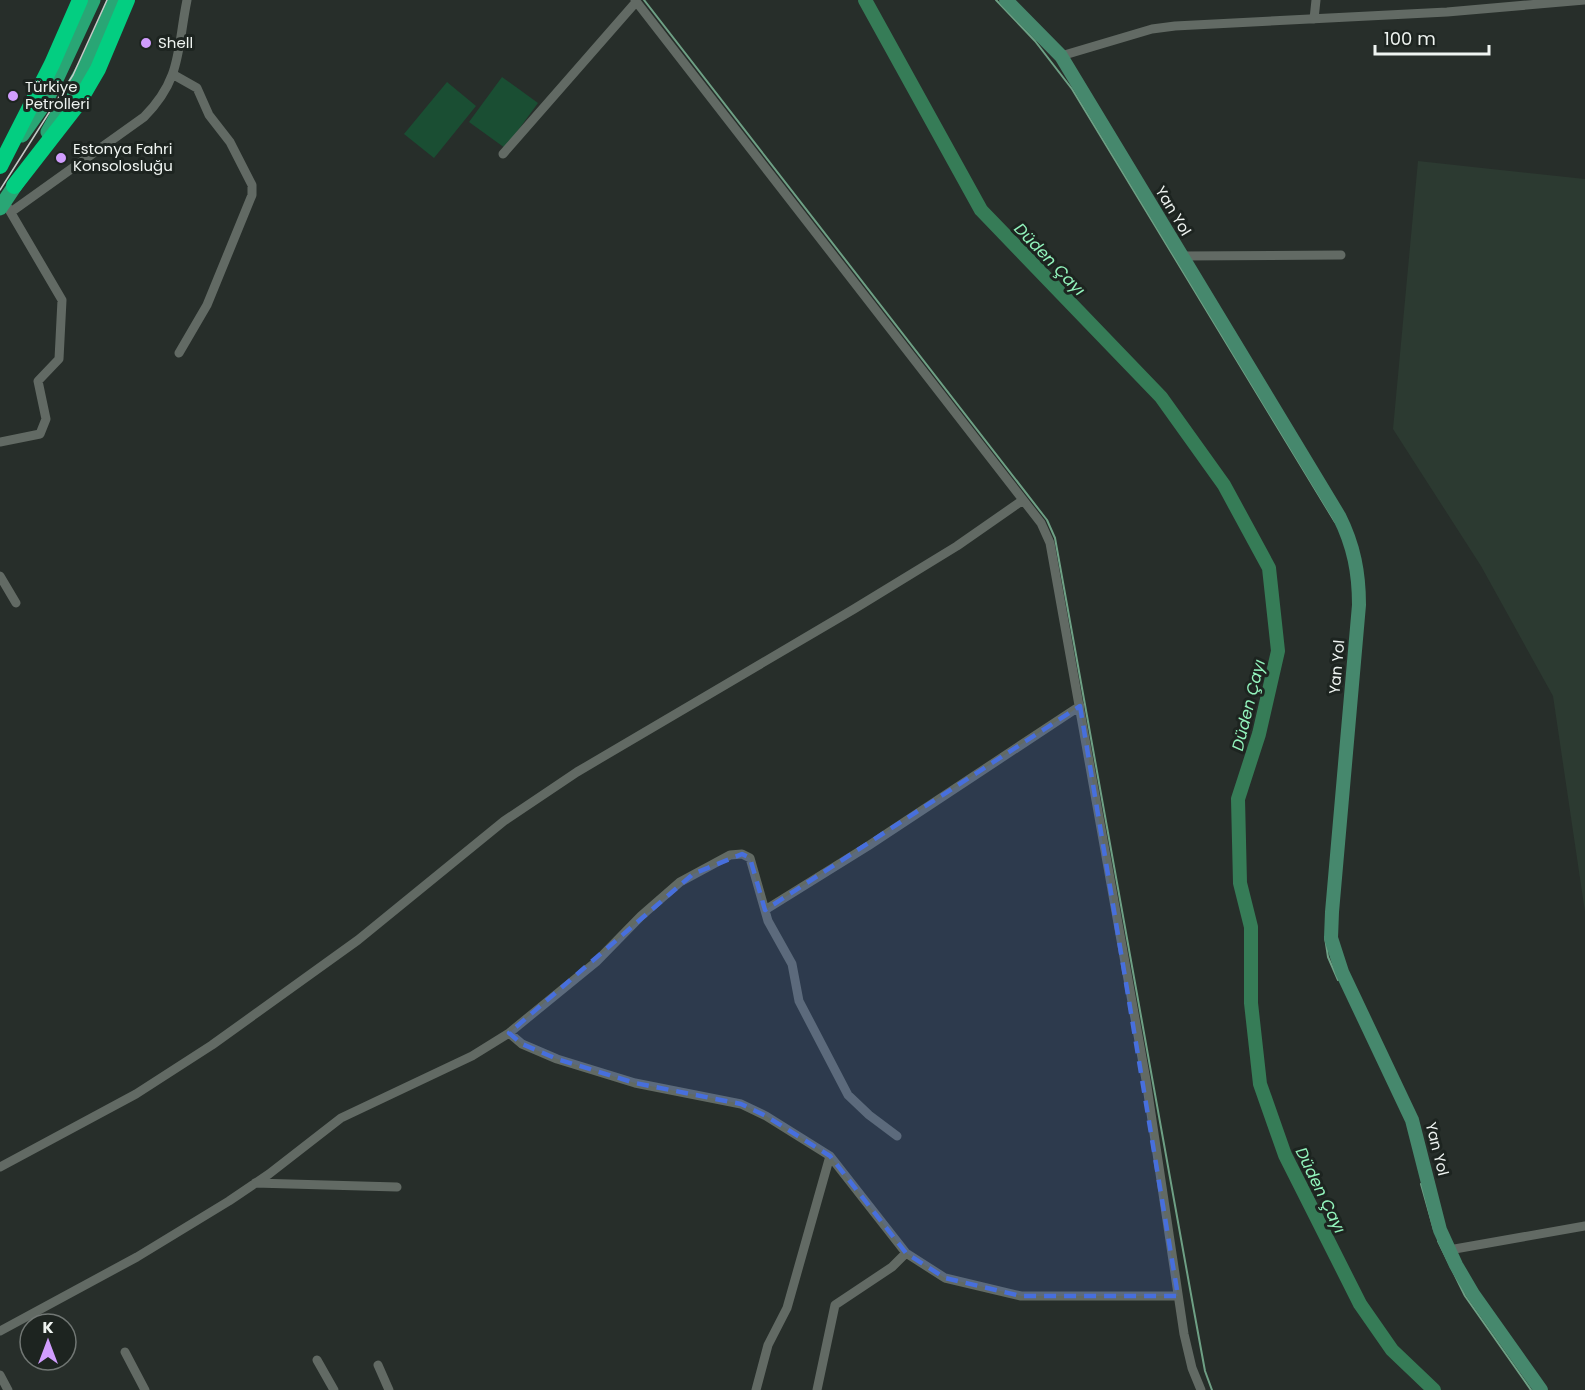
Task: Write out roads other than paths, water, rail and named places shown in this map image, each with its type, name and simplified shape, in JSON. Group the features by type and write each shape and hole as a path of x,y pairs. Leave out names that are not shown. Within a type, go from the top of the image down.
{"highway":[{"path":"0,167 52,64 80,0"},
{"path":"14,186 77,105 98,69 127,0"}],"main road":[{"path":"0,167 46,101 93,0"},
{"path":"5,207 14,186 88,62 115,0"}],"street":[{"path":"0,442 40,434 46,419 38,381 59,359 62,345 62,300 5,207 144,117 163,99 174,75 187,0"},
{"name":"Yan Yol","path":"1006,0 1061,56 1339,516 1352,544 1359,580 1359,605 1331,938 1342,972 1412,1119 1440,1230 1449,1250 1473,1294 1540,1390"},
{"path":"1314,19 1316,0"},
{"path":"1061,56 1152,29 1518,8 1585,0"},
{"path":"503,154 635,1 1041,523 1050,543 1080,706 1146,1080 1178,1296 1192,1368 1201,1390"},
{"path":"174,75 197,88 209,115 230,142 252,185 252,195 207,305 179,353"},
{"path":"1181,256 1341,255"},
{"path":"0,1167 136,1094 212,1045 358,940 504,821 577,772 854,609 957,546 1023,500"},
{"path":"0,576 16,603"},
{"path":"765,909 868,846 1080,706"},
{"path":"0,1331 137,1257 255,1183 341,1118 472,1056 509,1033 596,962 665,894 693,874 729,855 742,854 750,858 768,921 792,964 799,1001 848,1095 869,1115 897,1136"},
{"path":"509,1033 522,1044 586,1068 669,1091 704,1095 741,1104 791,1130 830,1156 906,1253 945,1278 1007,1294 1178,1296"},
{"path":"756,1390 768,1345 787,1308 830,1156"},
{"path":"255,1183 397,1187"},
{"path":"1449,1250 1585,1226"},
{"path":"817,1390 836,1305 892,1267 906,1253"},
{"path":"125,1352 145,1390"},
{"path":"317,1360 334,1390"},
{"path":"378,1365 389,1390"},
{"path":"0,1376 8,1390"}],"waterway":[{"path":"644,0 1047,520 1055,538 1205,1371 1212,1390"},
{"name":"Düden Çayı","path":"865,0 981,210 1161,397 1224,485 1269,568 1278,651 1259,734 1238,799 1240,883 1251,927 1251,1003 1260,1084 1285,1155 1360,1304 1392,1350 1434,1390"},
{"path":"996,0 1035,41 1072,89 1335,522"},
{"path":"1325,937 1328,957 1338,980"},
{"path":"1421,1184 1434,1230"},
{"path":"1438,1241 1465,1296 1531,1390"}],"tram line":[{"path":"0,190 73,75 107,0"}],"place":[{"name":"Shell","path":"146,43"},
{"name":"Türkiye Petrolleri","path":"13,96"},
{"name":"Estonya Fahri Konsolosluğu","path":"61,158"}]}
